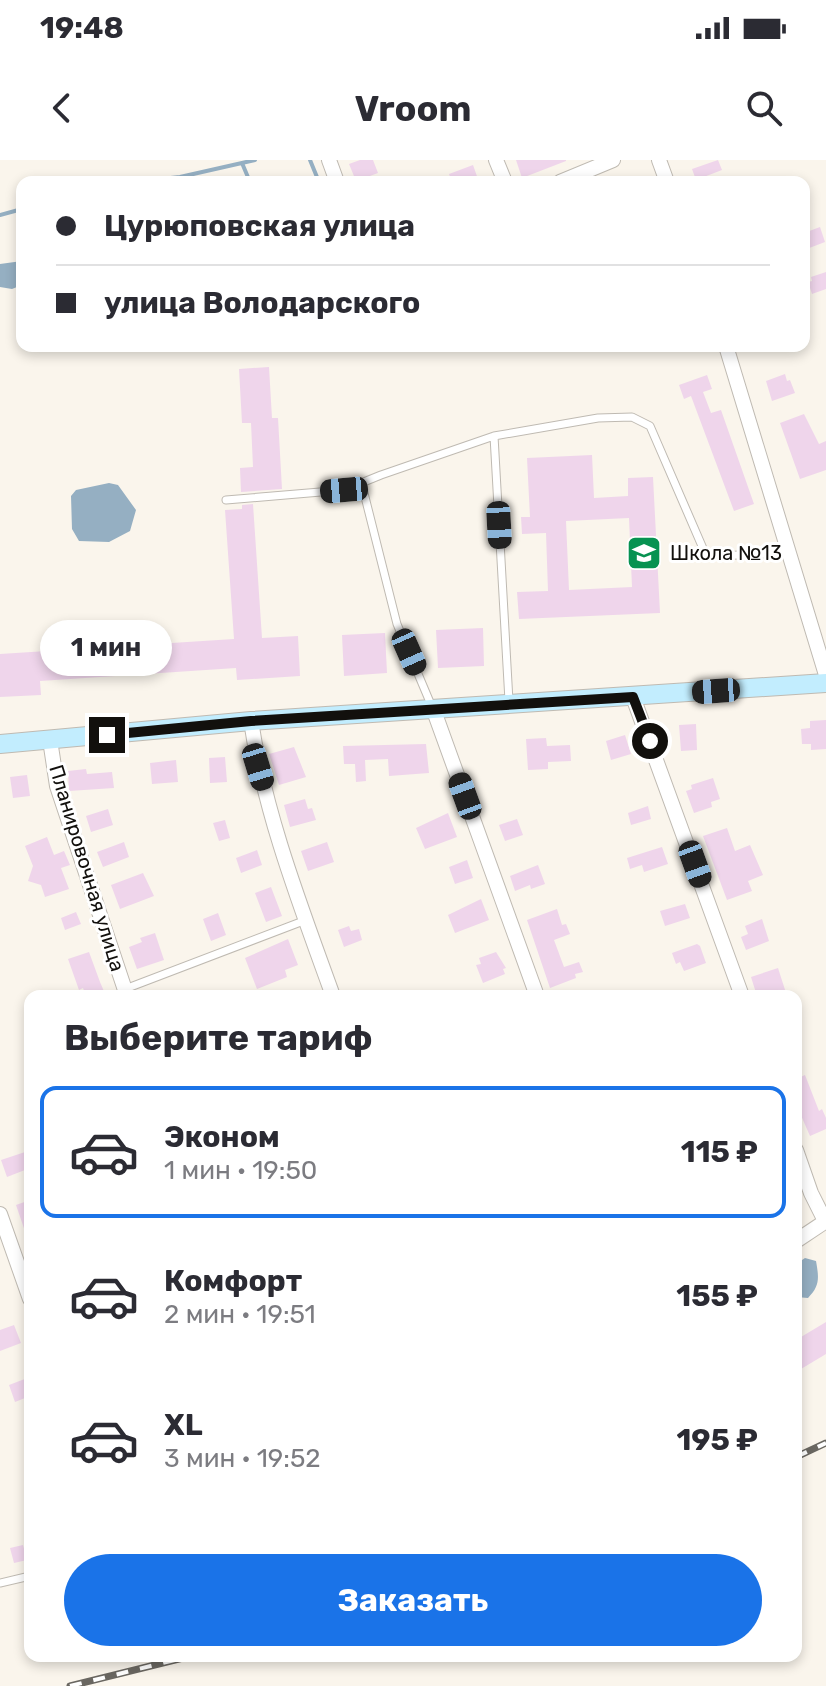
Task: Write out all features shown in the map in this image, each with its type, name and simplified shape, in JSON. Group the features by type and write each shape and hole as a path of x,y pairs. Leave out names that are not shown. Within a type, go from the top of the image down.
{"main road":[{"path":"0,744 251,721 826,683"}],"street":[{"path":"574,176 613,160"},
{"path":"728,352 826,675"},
{"path":"633,697 740,990"},
{"path":"434,711 535,990"},
{"path":"251,721 258,767 331,990"},
{"name":"Планировочная улица","path":"50,740 57,786 125,990"},
{"path":"802,1167 826,1221 802,1237"},
{"path":"0,1214 24,1282"}],"lane":[{"path":"226,500 344,490 494,436 598,418 632,417 650,426 705,553 714,556 790,553"},
{"path":"494,436 510,706"},
{"path":"362,485 397,624 434,711"},
{"path":"133,990 306,920"},
{"path":"0,1583 24,1577"}],"water":[{"path":"16,262 16,287 0,287 0,264"},
{"path":"109,483 118,485 136,510 130,531 109,542 79,541 72,529 71,496 76,490"},
{"path":"802,1260 816,1261 818,1272 817,1286 808,1298 802,1298"}],"building":[{"path":"373,160 378,173 354,176 349,164"},
{"path":"516,160 566,160 527,176 521,176"},
{"path":"718,160 722,170 706,176 695,176 692,169"},
{"path":"473,165 477,176 450,176"},
{"path":"820,227 825,242 810,248 810,231"},
{"path":"826,272 826,289 812,294 811,277"},
{"path":"269,367 272,418 278,418 282,489 241,492 240,468 253,467 251,423 242,423 239,369"},
{"path":"785,374 795,393 772,401 766,381"},
{"path":"707,375 712,389 703,392 711,413 721,410 754,504 734,511 691,396 684,399 679,385"},
{"path":"804,414 819,444 826,441 826,470 800,479 780,423"},
{"path":"592,455 594,498 628,496 628,478 653,477 660,613 519,619 517,592 548,591 546,533 522,534 521,517 530,517 527,458","holes":["629,518 632,587 569,590 566,521"]},
{"path":"253,504 262,638 298,636 300,676 237,680 236,668 40,681 41,695 0,697 0,654 234,639 225,510 242,509 242,505"},
{"path":"483,628 484,666 438,668 436,630"},
{"path":"385,633 387,673 344,676 342,635"},
{"path":"826,720 826,749 811,750 811,744 802,744 801,729 810,728 810,721"},
{"path":"696,724 697,750 681,751 679,725"},
{"path":"625,735 631,754 611,760 606,741"},
{"path":"546,738 547,746 570,745 571,761 548,762 548,769 528,770 526,739"},
{"path":"426,744 429,773 389,776 388,759 365,760 366,781 356,782 355,764 344,764 343,746"},
{"path":"294,747 306,777 279,785 269,754"},
{"path":"225,757 227,782 210,783 209,758"},
{"path":"176,760 178,782 152,784 150,763"},
{"path":"86,769 87,774 112,772 114,788 69,791 68,771"},
{"path":"27,775 30,796 13,798 10,777"},
{"path":"713,778 720,799 711,802 712,807 694,813 686,791 692,789 691,785"},
{"path":"305,799 316,820 290,827 284,805"},
{"path":"648,806 651,819 631,825 628,813"},
{"path":"108,809 113,825 91,832 86,816"},
{"path":"448,813 457,837 425,849 416,828"},
{"path":"517,819 523,835 505,841 499,825"},
{"path":"225,820 230,838 219,841 213,823"},
{"path":"727,828 735,851 750,845 763,875 748,881 752,891 727,900 703,836"},
{"path":"47,837 54,855 64,851 70,865 61,868 69,889 45,897 41,885 28,881 33,866 25,846"},
{"path":"124,842 129,857 103,867 97,852"},
{"path":"327,842 334,862 308,871 301,851"},
{"path":"662,847 668,864 644,872 642,865 630,869 627,858"},
{"path":"257,850 262,865 241,873 236,858"},
{"path":"467,860 473,878 455,884 449,867"},
{"path":"538,865 545,884 531,889 530,885 515,891 510,876"},
{"path":"143,873 154,896 120,909 111,885"},
{"path":"271,887 282,916 266,922 255,893"},
{"path":"481,899 489,920 455,933 448,915"},
{"path":"685,904 690,918 665,926 660,911"},
{"path":"557,909 562,925 566,924 570,934 554,940 564,967 579,962 583,972 550,988 527,920"},
{"path":"76,912 81,924 65,930 61,918"},
{"path":"218,913 226,935 211,941 203,919"},
{"path":"762,919 769,941 746,950 741,937 748,934 745,926"},
{"path":"349,926 351,931 359,929 362,940 344,947 338,930"},
{"path":"155,933 164,960 137,969 129,947 142,942 140,938"},
{"path":"288,939 298,965 285,970 287,977 257,989 245,958"},
{"path":"697,944 706,963 684,971 680,962 676,964 672,953"},
{"path":"89,952 104,990 79,990 68,959"},
{"path":"496,952 506,968 503,969 505,974 483,983 476,965 481,964 479,958"},
{"path":"778,968 785,990 755,990 751,977"},
{"path":"805,1075 819,1111 822,1109 826,1118 826,1129 810,1136 802,1118 802,1076"},
{"path":"24,1152 24,1170 7,1177 1,1160"},
{"path":"24,1202 24,1228 16,1205"},
{"path":"826,1322 826,1354 802,1368 802,1336"},
{"path":"14,1325 21,1343 0,1351 0,1330"},
{"path":"24,1379 24,1398 15,1402 9,1385"},
{"path":"23,1545 24,1561 14,1563 10,1548"}],"waterway":[{"path":"184,176 255,160"},
{"path":"310,160 317,176"},
{"path":"242,163 247,176"},
{"path":"0,215 16,211"}],"railway":[{"path":"802,1454 826,1443"},
{"path":"70,1686 167,1662"}],"place":[{"name":"Школа №13","path":"644,553"}],"route":[{"path":"107,735 251,721 633,697 650,741"}]}
